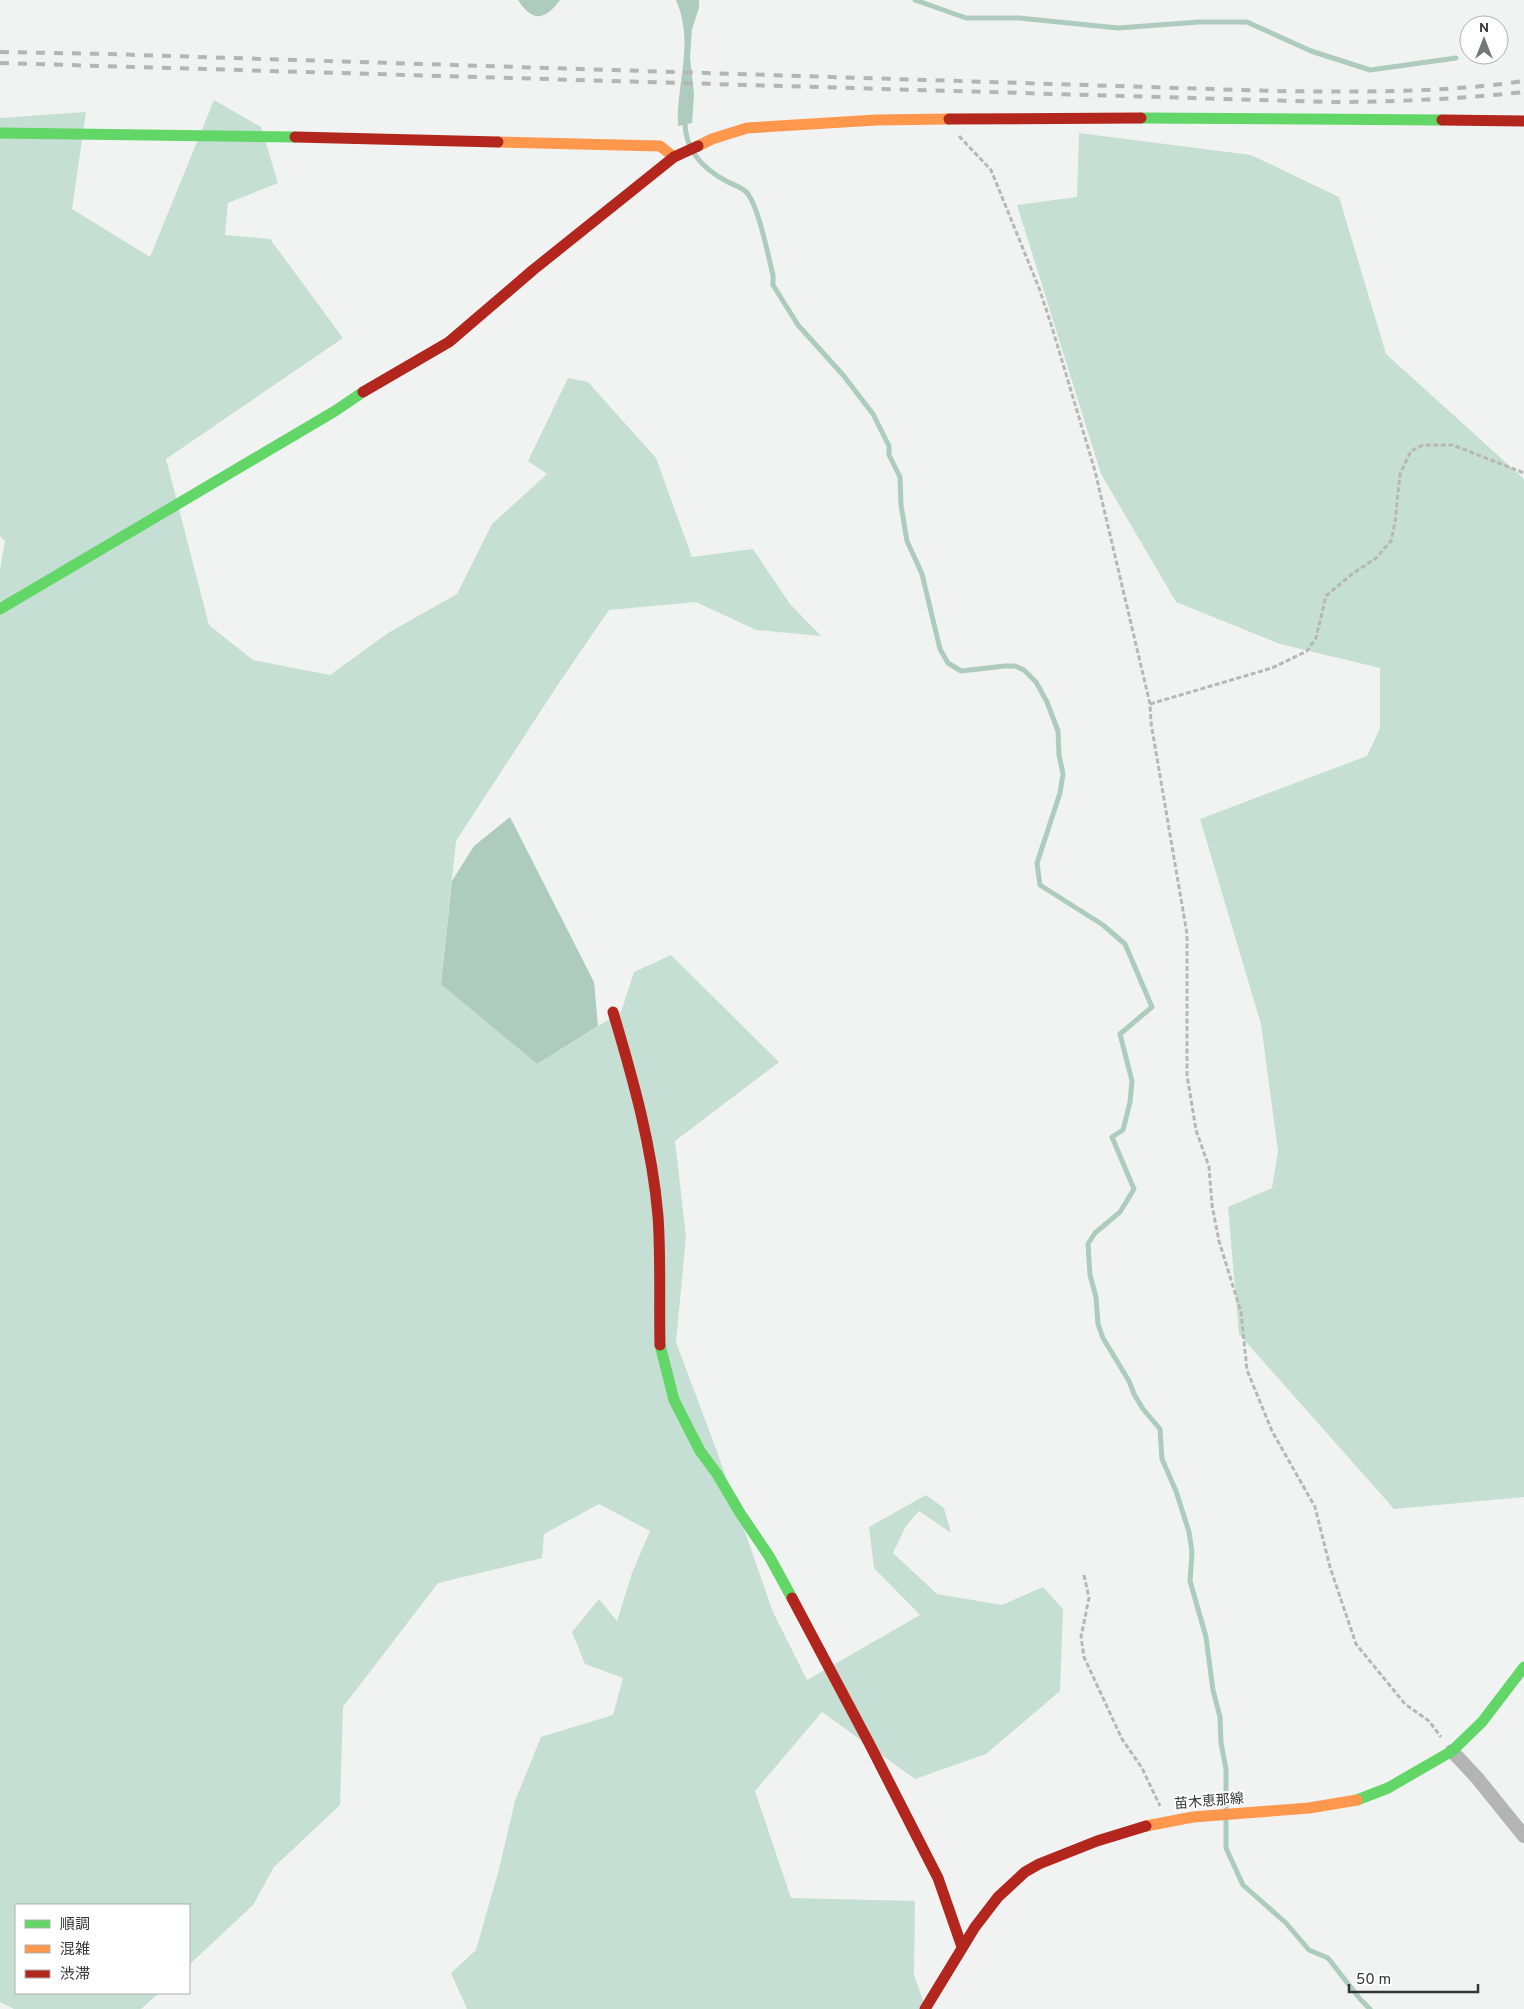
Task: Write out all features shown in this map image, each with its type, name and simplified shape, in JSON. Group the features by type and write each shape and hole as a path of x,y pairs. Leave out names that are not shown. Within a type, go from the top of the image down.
{"street":[{"path":"0,610 449,342 533,270 674,157 712,139 747,128 876,120 1036,117 1524,121"},
{"path":"0,133 128,133 660,146 674,157"},
{"path":"613,1012 634,1082 652,1166 658,1217 660,1345 674,1400 700,1452 718,1474 740,1513 769,1556 868,1743 938,1878 962,1946"},
{"name":"苗木恵那線","path":"925,2009 949,1973 962,1946 1002,1892 1026,1870 1097,1839 1161,1823 1221,1815 1285,1811 1349,1802 1375,1794 1452,1751 1490,1715 1524,1667"},
{"path":"1452,1751 1478,1779 1524,1836"}],"path":[{"path":"944,119 991,170 1039,288 1095,471 1150,704 1151,723 1187,934 1187,1075 1196,1130 1209,1167 1212,1205 1219,1241 1241,1312 1247,1370 1272,1431 1315,1507 1330,1567 1356,1644 1406,1704 1429,1721 1452,1751"},
{"path":"1150,704 1272,668 1307,651 1316,638 1326,596 1352,574 1376,558 1390,541 1395,522 1400,474 1411,452 1422,445 1453,445 1524,473"},
{"path":"1084,1574 1090,1598 1081,1637 1084,1657 1122,1739 1142,1768 1155,1793 1161,1807 1161,1823"}],"shaded area":[{"path":"518,0 560,0 549,12 539,16 529,13"},
{"path":"676,0 699,0 699,8 692,29 690,57 694,94 692,123 678,126 684,32"},
{"path":"214,100 261,127 278,183 228,203 225,235 270,239 343,338 166,459 209,625 253,660 330,675 388,633 457,594 492,524 547,474 528,461 568,378 588,382 656,458 692,557 753,549 790,604 821,636 756,630 696,602 609,610 456,841 441,983 537,1064 621,1012 634,972 671,955 779,1062 675,1141 686,1237 676,1342 715,1446 773,1612 807,1680 920,1615 874,1568 869,1527 926,1495 944,1508 951,1533 919,1511 906,1526 893,1553 937,1594 1002,1605 1043,1587 1063,1609 1060,1691 986,1754 915,1779 822,1712 755,1791 791,1898 915,1901 914,1975 926,2009 467,2009 451,1973 476,1950 499,1869 515,1801 541,1737 613,1715 623,1678 585,1664 572,1632 599,1599 617,1621 632,1573 650,1531 599,1504 544,1534 542,1558 438,1583 343,1707 340,1805 274,1867 253,1905 190,1964 190,1904 15,1904 15,1994 158,1994 141,2009 14,2009 0,2002 0,569 5,541 0,536 0,118 86,112 72,209 150,257"},
{"path":"1079,133 1251,155 1339,197 1386,354 1524,479 1524,1497 1394,1509 1239,1334 1228,1207 1272,1188 1278,1151 1261,1024 1200,819 1367,756 1380,728 1380,668 1280,644 1176,602 1101,474 1017,205 1077,197"},
{"path":"510,817 594,982 598,1026 537,1064 441,984 452,881 474,846"}],"waterway":[{"path":"915,0 966,18 1019,18 1118,28 1199,22 1247,22 1311,51 1370,70 1456,58"},
{"path":"685,120 688,141 703,165 748,194 756,210 763,233 773,275 773,285 798,325 843,375 873,414 889,446 889,455 900,477 901,505 907,541 922,574 940,649 948,663 961,671 1015,666 1024,670 1036,682 1047,702 1058,731 1059,755 1063,774 1060,793 1037,863 1040,885 1103,925 1125,944 1152,1007 1120,1034 1132,1081 1130,1102 1123,1130 1112,1137 1134,1189 1120,1212 1095,1233 1088,1244 1090,1275 1096,1297 1098,1324 1103,1338 1129,1381 1143,1409 1160,1429 1162,1459 1176,1491 1189,1532 1192,1552 1190,1581 1206,1637 1213,1690 1220,1717 1221,1743 1226,1769 1226,1810"},
{"path":"1226,1819 1226,1848 1243,1885 1286,1923 1309,1950 1328,1958 1370,2009"}],"railway":[{"path":"0,52 1274,91 1431,90 1524,81"},
{"path":"0,63 1328,102 1426,100 1524,92"}],"traffic: fast":[{"path":"1141,118 1442,120"},
{"path":"0,133 295,137"},
{"path":"0,609 335,411 363,392"},
{"path":"660,1345 674,1400 700,1451 717,1474 769,1556 792,1598"},
{"path":"1357,1800 1388,1788 1452,1751 1482,1722 1524,1667"}],"traffic: slow":[{"path":"698,146 712,139 747,128 876,120 949,119"},
{"path":"498,142 660,146 674,157"},
{"path":"1146,1826 1193,1817 1309,1808 1357,1800"}],"traffic: jam":[{"path":"949,119 1141,118"},
{"path":"1442,120 1524,121"},
{"path":"295,137 498,142"},
{"path":"363,392 449,342 533,270 674,157 698,146"},
{"path":"613,1012 641,1113 655,1190 658,1216 660,1345"},
{"path":"792,1598 938,1878 962,1947"},
{"path":"925,2009 975,1927 998,1897 1025,1872 1039,1864 1097,1841 1146,1826"}]}
